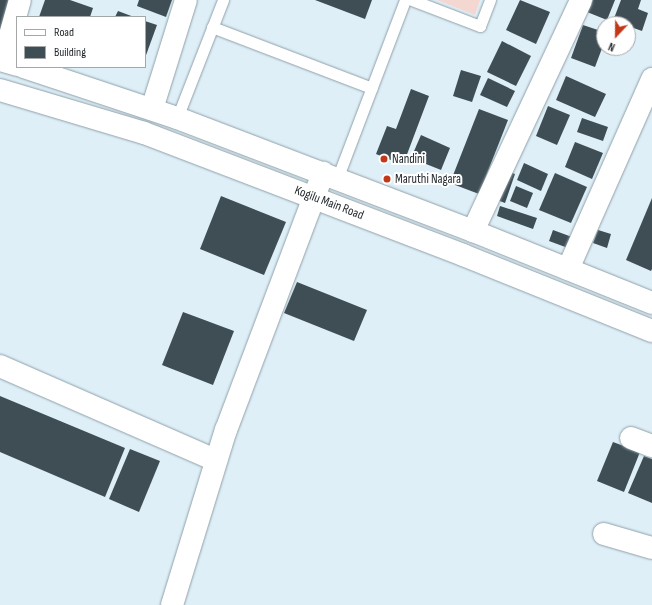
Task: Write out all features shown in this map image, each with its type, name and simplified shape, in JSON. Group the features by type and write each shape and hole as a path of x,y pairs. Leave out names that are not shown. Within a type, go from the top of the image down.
{"street":[{"path":"17,16 20,0"},
{"path":"152,109 186,0"},
{"path":"473,231 581,0"},
{"path":"7,62 16,19"},
{"name":"Kogilu Main Road","path":"27,68 178,118 568,269 651,299"},
{"path":"568,269 652,79"},
{"name":"Kogilu Main Road","path":"0,90 144,133 314,197 652,330"},
{"path":"172,605 215,460 314,197 330,176"},
{"path":"0,366 215,460"},
{"path":"631,438 652,446"},
{"path":"604,534 652,548"}],"lane":[{"path":"178,118 223,0"},
{"path":"330,176 372,88 406,0"},
{"path":"412,0 480,26 490,0"},
{"path":"212,27 372,88"}],"shaded area":[{"path":"437,0 480,0 475,15"}],"building":[{"path":"0,0 9,0 0,36"},
{"path":"45,0 70,0 93,8 90,16 39,16"},
{"path":"139,0 172,0 166,17 137,6"},
{"path":"315,0 372,0 365,19"},
{"path":"520,0 550,12 536,44 506,30"},
{"path":"593,0 615,0 609,16 597,16 587,12"},
{"path":"621,0 641,0 638,9 648,13 642,31 636,29 636,16 615,16"},
{"path":"118,11 131,16 116,16"},
{"path":"146,21 157,25 146,55"},
{"path":"583,25 596,29 596,56 599,56 595,67 571,58"},
{"path":"502,41 531,56 516,86 487,72"},
{"path":"461,70 481,76 472,102 453,96"},
{"path":"566,76 606,94 595,117 556,100"},
{"path":"488,78 515,91 507,107 480,95"},
{"path":"411,89 429,96 403,165 376,154 387,126 396,129"},
{"path":"548,106 570,115 557,145 536,136"},
{"path":"479,109 508,120 479,194 450,183"},
{"path":"582,118 608,127 603,141 577,132"},
{"path":"421,135 450,148 441,170 411,158"},
{"path":"575,142 603,153 592,179 565,167"},
{"path":"524,163 548,174 541,191 517,180"},
{"path":"507,171 515,174 505,203 497,200"},
{"path":"555,173 587,187 571,223 539,210"},
{"path":"516,186 533,193 527,208 510,201"},
{"path":"221,196 286,222 264,275 200,249"},
{"path":"652,198 652,269 651,271 626,260"},
{"path":"500,206 537,218 533,229 497,216"},
{"path":"553,230 572,237 568,248 549,241"},
{"path":"598,230 611,234 607,248 593,243"},
{"path":"297,282 367,310 354,341 284,313"},
{"path":"183,312 234,331 213,385 162,365"},
{"path":"0,396 125,448 105,497 0,452"},
{"path":"613,442 640,452 624,492 597,481"},
{"path":"130,449 160,461 139,512 109,499"},
{"path":"644,456 652,459 652,503 628,493"}],"place":[{"name":"Nandini","path":"384,159"},
{"name":"Maruthi Nagara","path":"387,179"}]}
